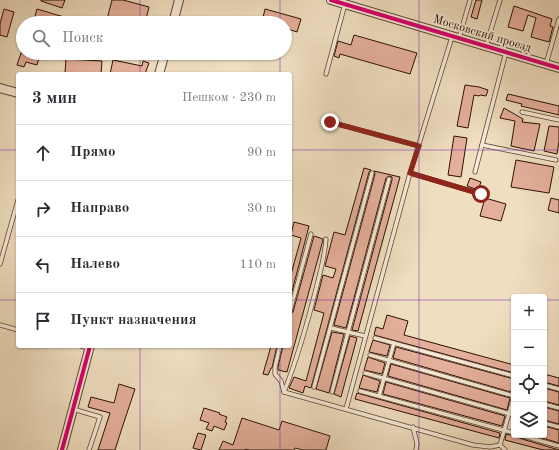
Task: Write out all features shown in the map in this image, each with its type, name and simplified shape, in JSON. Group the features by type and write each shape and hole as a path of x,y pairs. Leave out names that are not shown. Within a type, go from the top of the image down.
{"street":[{"path":"175,16 179,0"},
{"name":"Московский проезд","path":"338,2 559,68"},
{"path":"160,72 163,60"},
{"path":"0,88 16,92"},
{"path":"62,450 87,348"}],"lane":[{"path":"346,409 410,173 470,0"},
{"path":"486,46 500,0"},
{"path":"326,74 338,2"},
{"path":"546,64 559,19"},
{"path":"475,172 506,52"},
{"path":"522,112 559,120"},
{"path":"330,122 419,146"},
{"path":"482,145 556,160"},
{"path":"314,387 372,173"},
{"path":"410,173 481,194"},
{"path":"332,392 389,179"},
{"path":"0,264 16,207"},
{"path":"292,304 311,234"},
{"path":"284,392 293,369 310,312 325,250 326,239"},
{"path":"0,325 16,329"},
{"path":"331,328 365,336"},
{"path":"375,338 511,375"},
{"path":"379,396 394,343"},
{"path":"280,348 275,374 281,381 284,392"},
{"path":"370,355 511,395"},
{"path":"365,373 509,413"},
{"path":"547,385 559,389"},
{"path":"360,390 511,432"},
{"path":"284,392 473,445 490,447 500,445"},
{"path":"500,445 503,430 512,402"},
{"path":"547,405 559,408"},
{"path":"73,409 100,417 89,450"},
{"path":"547,424 559,427"},
{"path":"413,427 417,444 416,450"},
{"path":"531,438 559,446"},
{"path":"500,445 505,450"}],"building":[{"path":"41,0 65,0 62,8"},
{"path":"112,0 123,0 149,7 147,16 108,16"},
{"path":"476,0 482,0 477,19 471,17"},
{"path":"514,6 552,19 550,26 553,27 549,42 531,37 536,18 528,15 523,31 508,27"},
{"path":"4,9 14,12 7,37 0,35 0,24"},
{"path":"37,9 61,16 35,16"},
{"path":"265,9 290,16 263,16"},
{"path":"292,16 301,19 297,32 292,30"},
{"path":"354,35 417,53 410,74 340,54 339,58 334,56 338,41 351,45"},
{"path":"19,60 38,60 37,65 26,62 24,67 17,65"},
{"path":"66,60 102,61 101,72 65,72"},
{"path":"113,60 142,66 143,61 149,63 146,72 110,72"},
{"path":"465,85 488,90 486,96 474,95 468,128 457,126"},
{"path":"508,94 559,106 559,115 521,106 522,104 506,100"},
{"path":"504,108 523,119 522,122 540,124 534,151 511,146 515,121 500,118"},
{"path":"549,126 559,127 557,154 544,151"},
{"path":"454,136 467,138 461,177 448,175"},
{"path":"516,160 554,167 549,193 511,187"},
{"path":"364,168 371,170 369,172 311,388 305,386 303,393 289,388 294,377 306,381 324,313 314,310 323,275 333,278 336,269 325,266 334,232 345,235"},
{"path":"374,171 400,177 358,331 352,330 392,180 392,177 389,176 386,178 346,328 334,325 375,174"},
{"path":"470,178 481,182 478,190 467,186"},
{"path":"485,198 506,204 501,221 480,216"},
{"path":"551,198 559,200 559,213 548,210"},
{"path":"294,222 309,226 292,291 292,271 301,238 292,235"},
{"path":"314,236 323,239 287,372 278,370 278,367 283,348 292,348 293,312"},
{"path":"387,315 408,321 404,335 511,364 511,372 374,335 376,327 383,329"},
{"path":"332,332 344,334 329,393 316,389"},
{"path":"350,336 357,338 341,397 334,394"},
{"path":"373,340 390,345 387,356 369,352"},
{"path":"396,347 511,378 511,392 393,358"},
{"path":"270,348 277,348 272,368 268,375 263,374"},
{"path":"368,357 385,363 382,374 364,370"},
{"path":"391,364 510,398 507,410 388,376"},
{"path":"363,375 380,381 377,392 359,388"},
{"path":"547,375 559,378 559,386 547,383"},
{"path":"386,382 505,416 502,426 383,394"},
{"path":"119,384 135,389 115,450 98,450 110,413 88,407 91,397 114,403"},
{"path":"547,389 559,392 559,405 547,402"},
{"path":"357,393 500,433 499,438 355,399"},
{"path":"204,408 227,417 225,422 227,423 224,430 214,426 212,431 206,429 209,423 200,420"},
{"path":"547,408 559,411 559,424 547,421"},
{"path":"242,418 279,430 282,421 330,436 326,450 303,450 295,448 294,450 219,450 223,441 233,445"},
{"path":"547,427 559,430 559,443 542,438 547,438"},
{"path":"198,433 206,435 201,450 193,448"},
{"path":"506,434 511,435 511,438 519,438 559,450 543,450 505,440"}],"cycle path":[{"path":"331,0 559,68"},
{"path":"62,450 89,348"}],"route":[{"path":"330,122 419,146 410,173 481,194"}]}
